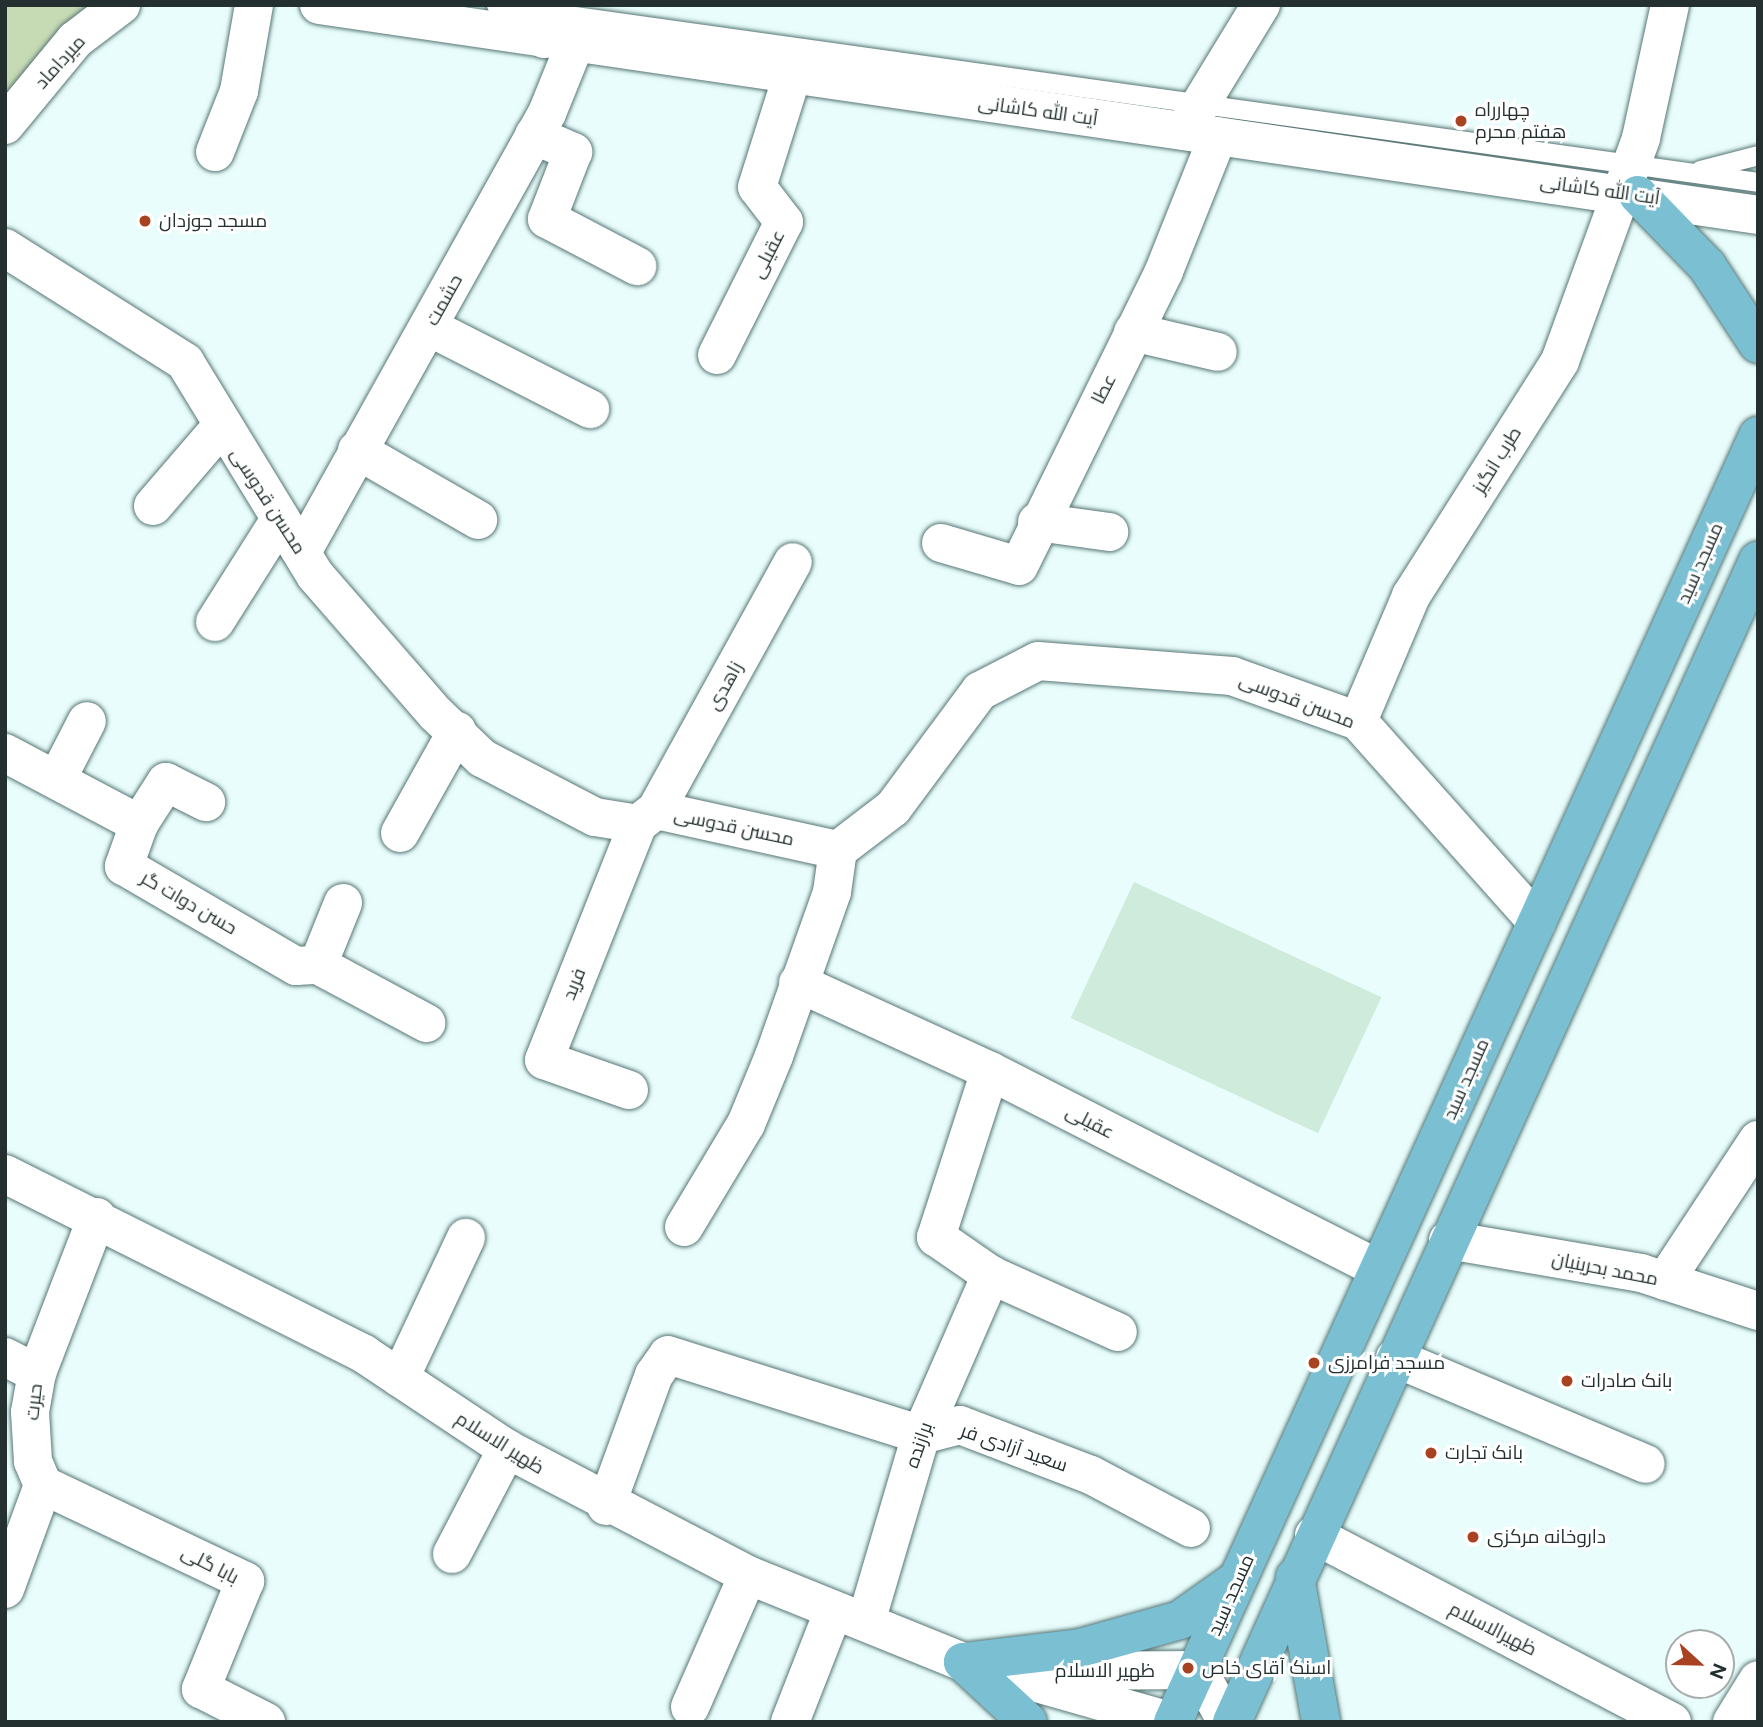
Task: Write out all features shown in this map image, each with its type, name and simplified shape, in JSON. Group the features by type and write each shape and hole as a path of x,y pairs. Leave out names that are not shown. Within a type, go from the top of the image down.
{"main road":[{"path":"1629,184 1707,265 1758,344"},
{"name":"مسجد سید","path":"1173,1722 1758,436"},
{"path":"1229,1722 1758,561"},
{"path":"1295,1577 1321,1722"},
{"path":"963,1662 1080,1648 1180,1620 1238,1579"},
{"path":"963,1662 1028,1722"}],"street":[{"name":"میرداماد","path":"5,125 75,40 121,5"},
{"path":"215,152 239,91 254,5"},
{"name":"آیت الله کاشانی","path":"319,5 557,26 792,76 1201,124 1629,184 1758,215"},
{"name":"عطا","path":"941,543 1019,566 1037,522 1133,332 1201,124 1261,5"},
{"name":"طرب انگیز","path":"1358,721 1411,596 1560,361 1629,184 1670,5"},
{"name":"حشمت","path":"302,552 534,135 557,26"},
{"name":"عقیلی","path":"717,355 784,222 757,187 792,76"},
{"path":"534,135 573,152 547,219 637,266"},
{"name":"محسن قدوسی","path":"5,248 185,362 221,427 324,585 482,758 584,811 647,817 838,850 893,808 980,691 1038,661 1232,677 1358,721 1537,922"},
{"path":"429,327 590,409"},
{"path":"1133,332 1218,352"},
{"path":"153,506 221,427"},
{"path":"357,450 478,520"},
{"path":"215,622 280,519"},
{"path":"1037,522 1109,532"},
{"name":"زاهدی","path":"647,817 793,562"},
{"path":"57,779 87,721"},
{"path":"400,833 457,731"},
{"path":"5,753 139,824 166,782 206,802"},
{"name":"فرید","path":"629,1090 544,1060 647,817"},
{"name":"حسن دوات گر","path":"139,824 124,866 296,965 318,965 426,1023"},
{"path":"684,1227 746,1124 832,891 838,850"},
{"path":"318,965 343,903"},
{"name":"عقیلی","path":"798,983 990,1071 1379,1269"},
{"path":"990,1071 936,1237 991,1275 1118,1332"},
{"path":"1647,1276 1758,1140"},
{"name":"ظهیر الاسلام","path":"5,1174 97,1217 400,1378 507,1450 606,1506 748,1575 963,1662 1012,1671 1173,1722"},
{"name":"حیرت","path":"43,1485 33,1461 30,1412 21,1365 97,1217"},
{"path":"400,1378 466,1238"},
{"name":"محمد بحرینیان","path":"1448,1240 1647,1276 1758,1311"},
{"name":"برازنده","path":"790,1722 850,1616 921,1434 991,1275"},
{"path":"606,1506 654,1375 668,1355 921,1434"},
{"path":"1395,1358 1646,1464"},
{"name":"سعید آزادی فر","path":"921,1434 960,1425 1091,1475 1191,1528"},
{"path":"452,1554 507,1450"},
{"path":"5,1589 43,1485"},
{"name":"بابا گلی","path":"43,1485 246,1581 201,1689 267,1722"},
{"name":"ظهیرالاسلام","path":"1314,1535 1672,1722"},
{"path":"690,1707 748,1575"},
{"path":"1198,1670 1229,1722"},
{"name":"ظهیر الاسلام","path":"1012,1671 1198,1670"},
{"path":"1732,1722 1758,1680"}],"lane":[{"name":"آیت الله کاشانی","path":"496,5 557,26 1201,124"},
{"path":"1692,172 1758,155"},
{"name":"آیت الله کاشانی","path":"1629,184 1692,172 1758,182"}],"green space":[{"path":"5,5 94,5 5,107"}],"building":[{"path":"1134,882 1381,997 1318,1133 1071,1018"}],"place":[{"name":"چهارراه هفتم محرم","path":"1461,121"},
{"name":"مسجد جوزدان","path":"145,221"},
{"name":"مسجد فرامرزی","path":"1314,1363"},
{"name":"بانک صادرات","path":"1567,1381"},
{"name":"بانک تجارت","path":"1431,1453"},
{"name":"داروخانه مرکزی","path":"1473,1537"},
{"name":"اسنک آقای خاص","path":"1188,1668"}]}
